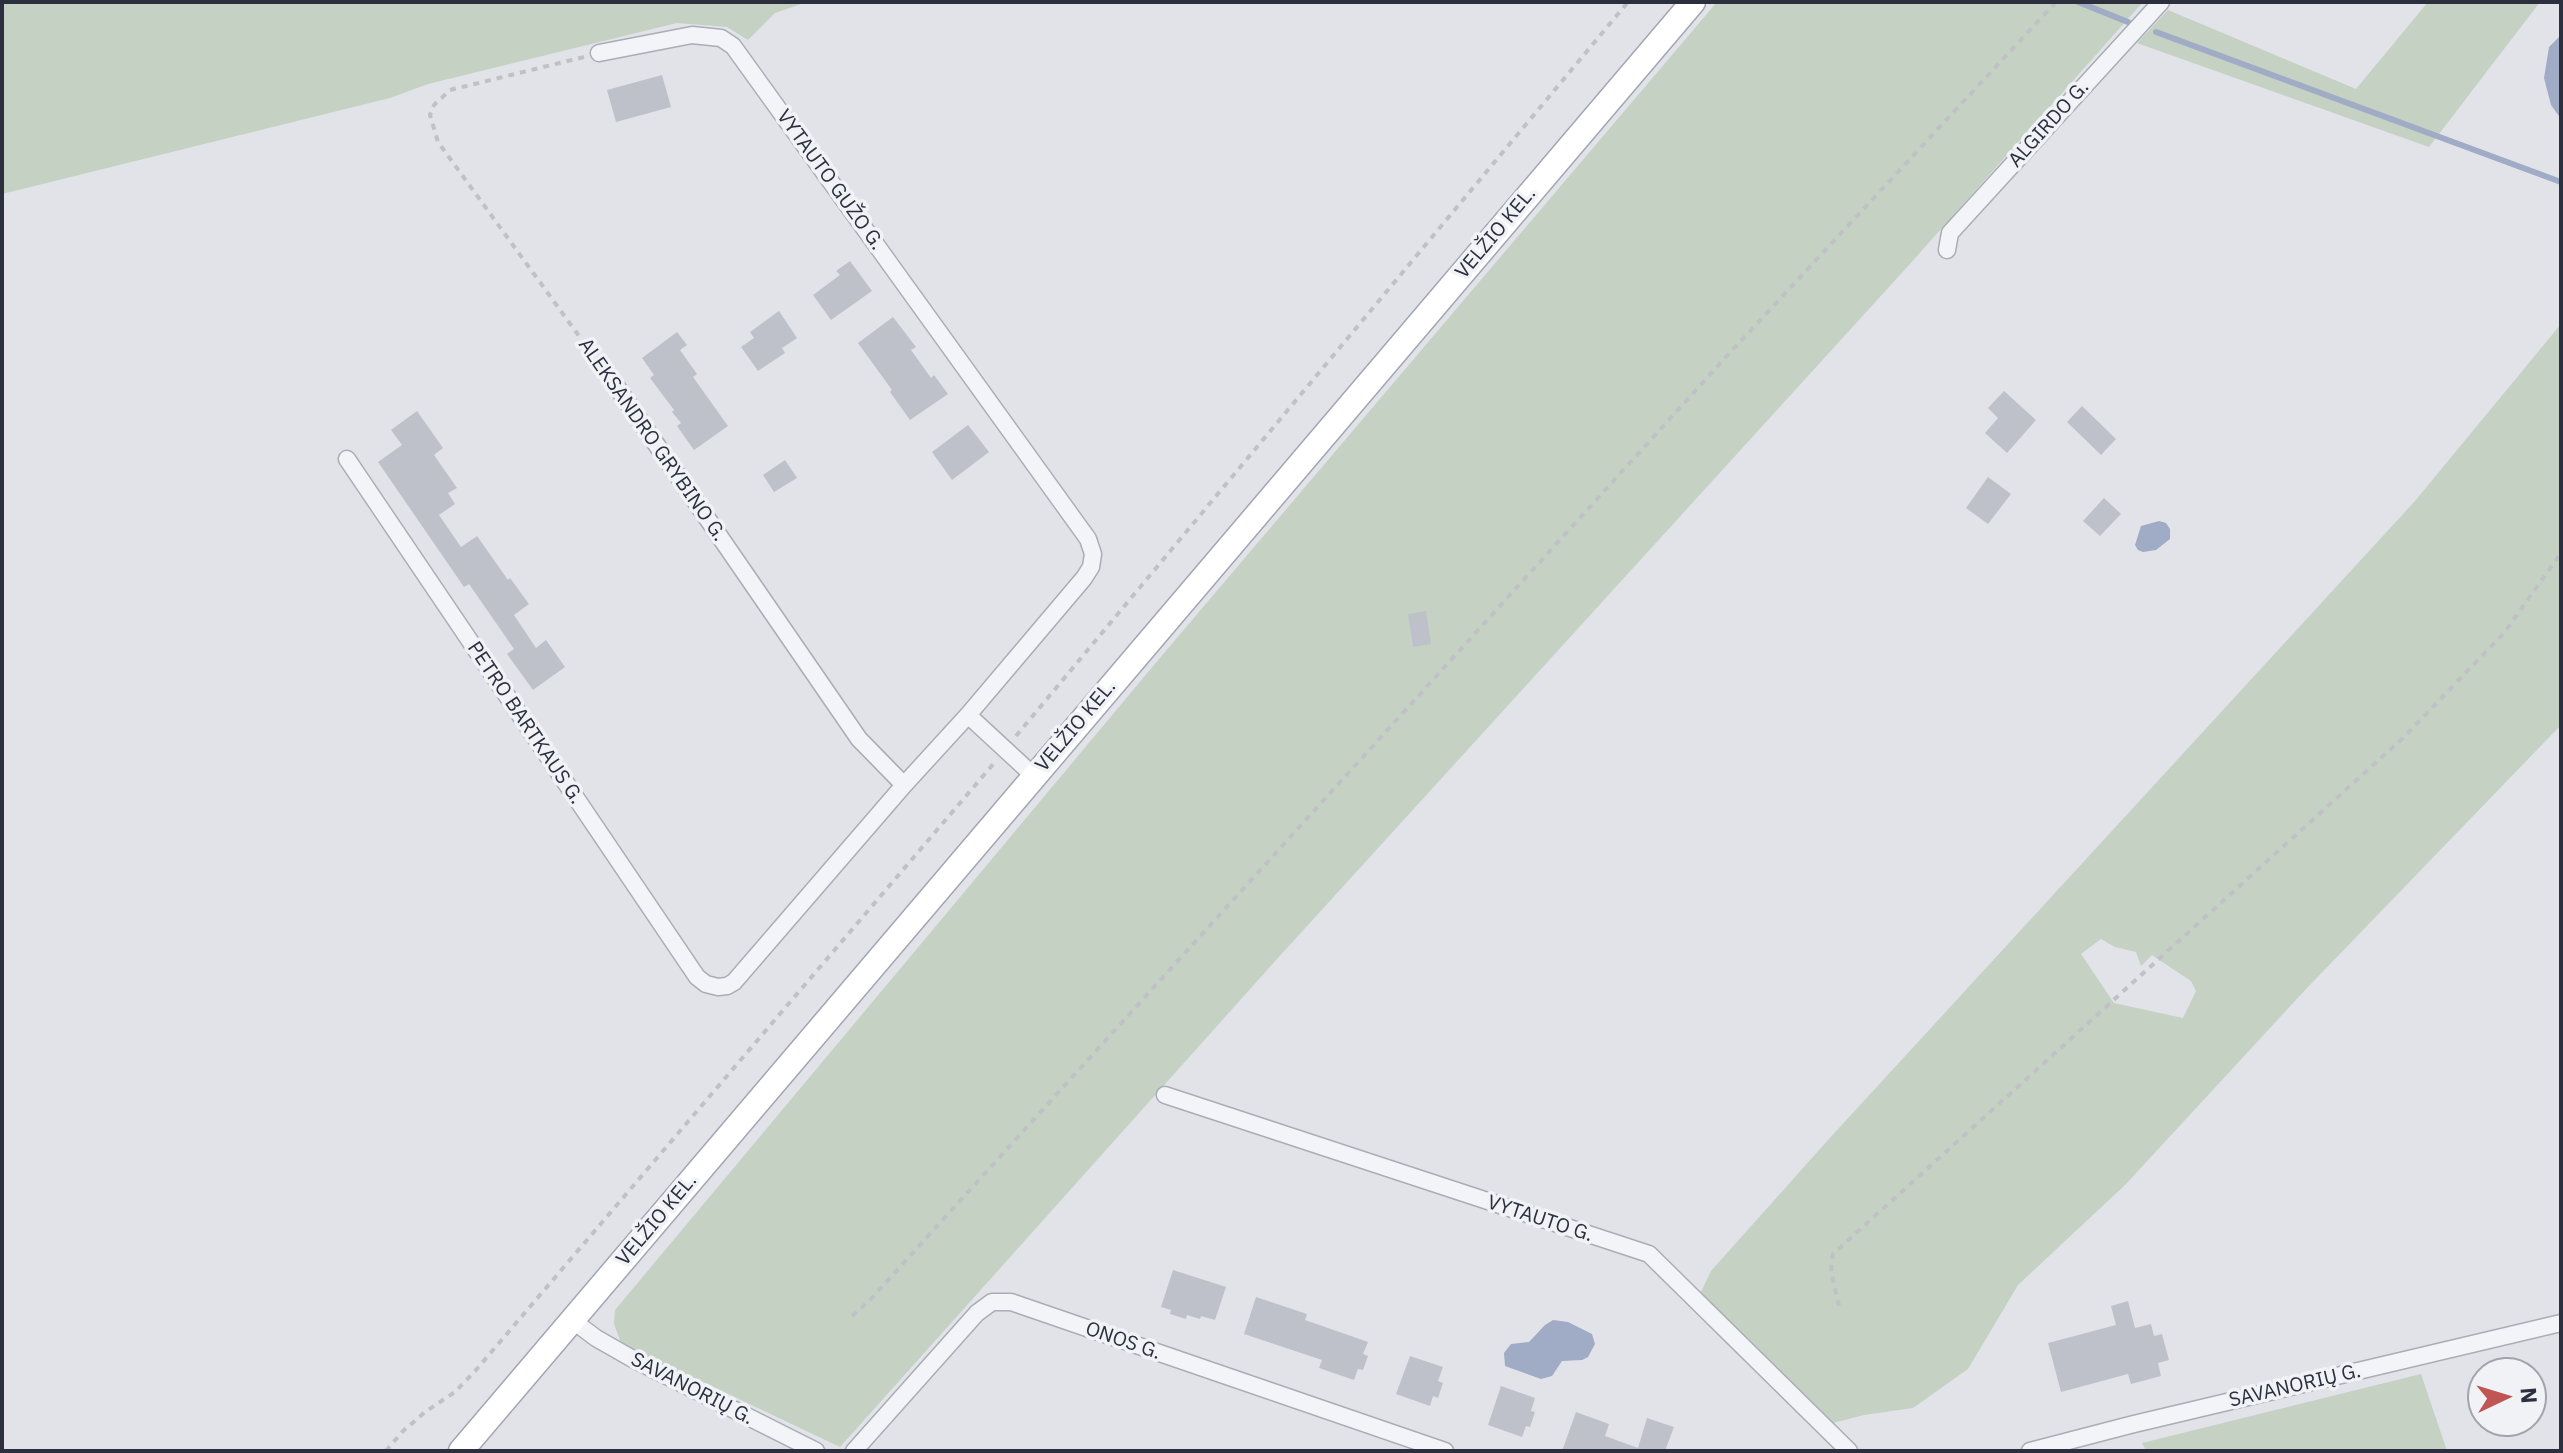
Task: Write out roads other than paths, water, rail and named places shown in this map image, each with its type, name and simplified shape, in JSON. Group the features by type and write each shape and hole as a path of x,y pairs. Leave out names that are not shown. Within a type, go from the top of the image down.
{"main road":[{"name":"VELŽIO KEL.","path":"461,1451 1693,2"}],"street":[{"name":"ALGIRDO G.","path":"1947,250 1950,233 2161,2"},
{"name":"VYTAUTO GUŽO G.","path":"599,53 692,35 721,38 733,46 1088,539 1093,554 1091,567 1084,578 968,715"},
{"name":"ALEKSANDRO GRYBINO G.","path":"612,380 859,739 904,785"},
{"name":"PETRO BARTKAUS G.","path":"347,459 697,977 706,984 718,987 734,982 904,785"},
{"path":"904,785 968,715 1034,776"},
{"name":"VYTAUTO G.","path":"1165,1095 1649,1254 1849,1451"},
{"name":"ONOS G.","path":"854,1451 977,1313 992,1302 1011,1302 1445,1451"},
{"name":"SAVANORIŲ G.","path":"572,1320 631,1358 816,1451"},
{"name":"SAVANORIŲ G.","path":"2030,1451 2561,1323"}],"water":[{"path":"2561,35 2561,119 2551,105 2544,78 2549,47"},
{"path":"2159,521 2166,523 2170,529 2170,539 2156,550 2138,550 2135,545 2141,526"},
{"path":"1553,1320 1568,1322 1592,1334 1595,1344 1588,1357 1562,1361 1552,1376 1541,1379 1505,1366 1504,1353 1511,1344 1529,1342"}],"waterway":[{"path":"2078,2 2128,22"},
{"path":"2156,32 2561,182"}]}
